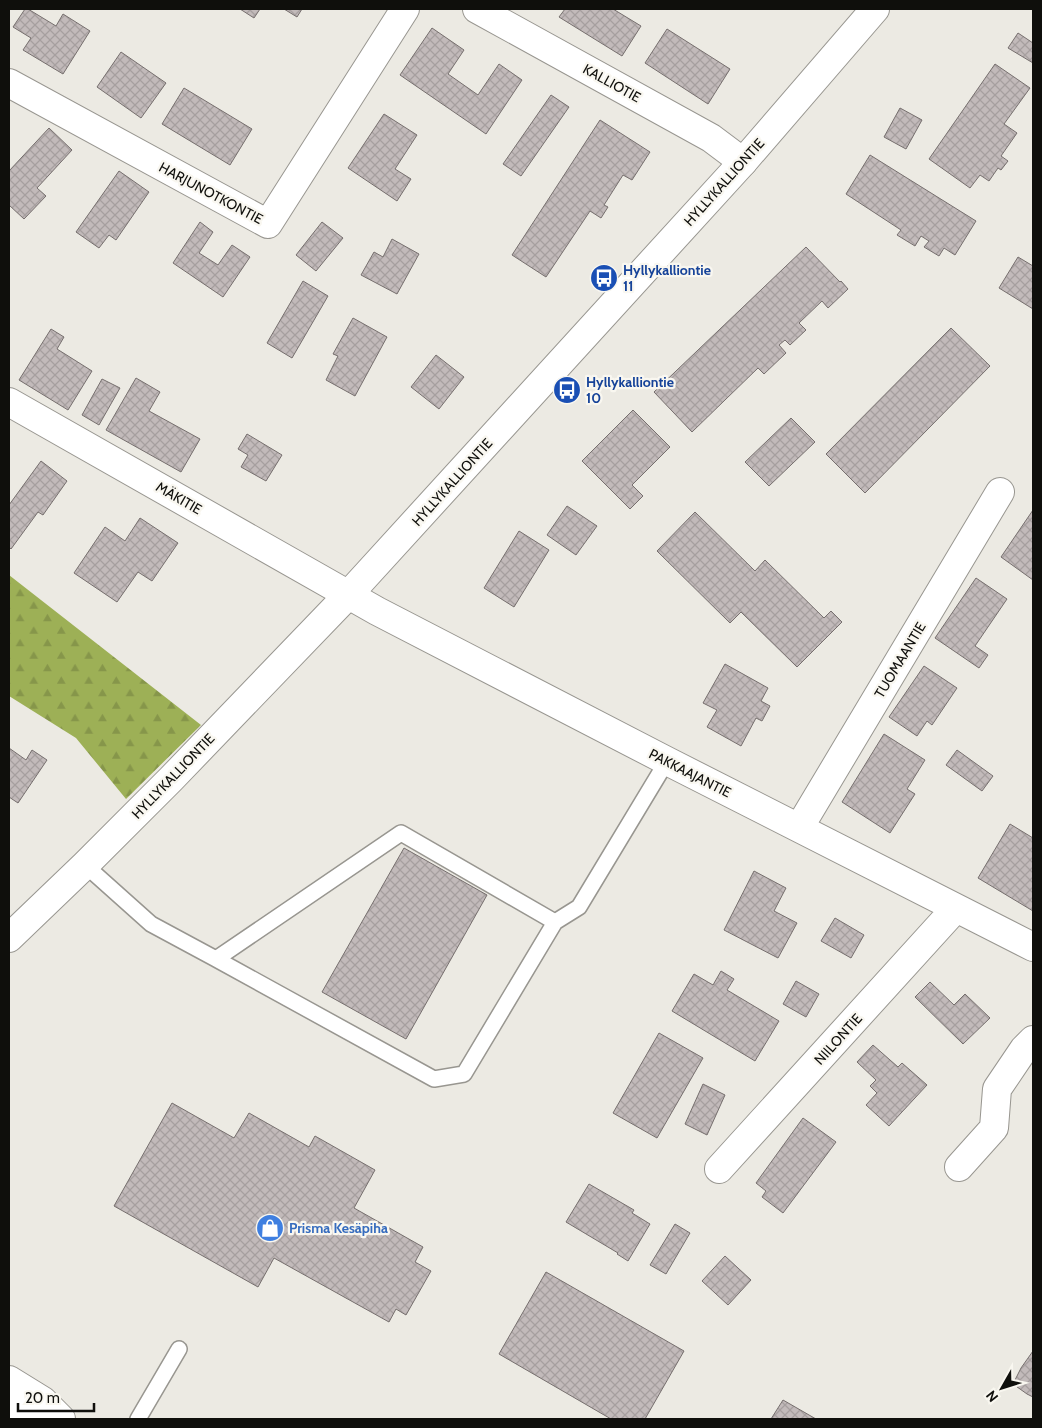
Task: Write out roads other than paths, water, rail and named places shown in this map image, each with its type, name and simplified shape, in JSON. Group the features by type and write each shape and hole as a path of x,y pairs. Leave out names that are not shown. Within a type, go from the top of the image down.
{"street":[{"name":"HARJUNOTKONTIE","path":"9,83 268,224 405,9"},
{"name":"KALLIOTIE","path":"477,9 712,138 743,162"},
{"name":"HYLLYKALLIONTIE","path":"9,938 85,865 349,594 743,162 875,9"},
{"name":"MÄKITIE","path":"9,402 349,594"},
{"name":"TUOMAANTIE","path":"799,828 1000,492"},
{"name":"PAKKAAJANTIE","path":"349,594 376,610 667,761 1033,947"},
{"name":"NIILONTIE","path":"719,1169 956,908"},
{"path":"960,1167 994,1128 997,1089 1024,1049 1033,1040"},
{"path":"9,1380 43,1401 61,1419"}],"lane":[{"path":"85,865 151,924 434,1079 464,1074 555,922 579,907 667,761"},
{"path":"216,959 401,833 555,922"},
{"path":"138,1419 179,1349"}],"place":[{"name":"Hyllykalliontie 11","path":"604,278"},
{"name":"Hyllykalliontie 10","path":"567,390"},
{"name":"Prisma Kesäpiha","path":"270,1228"}]}
